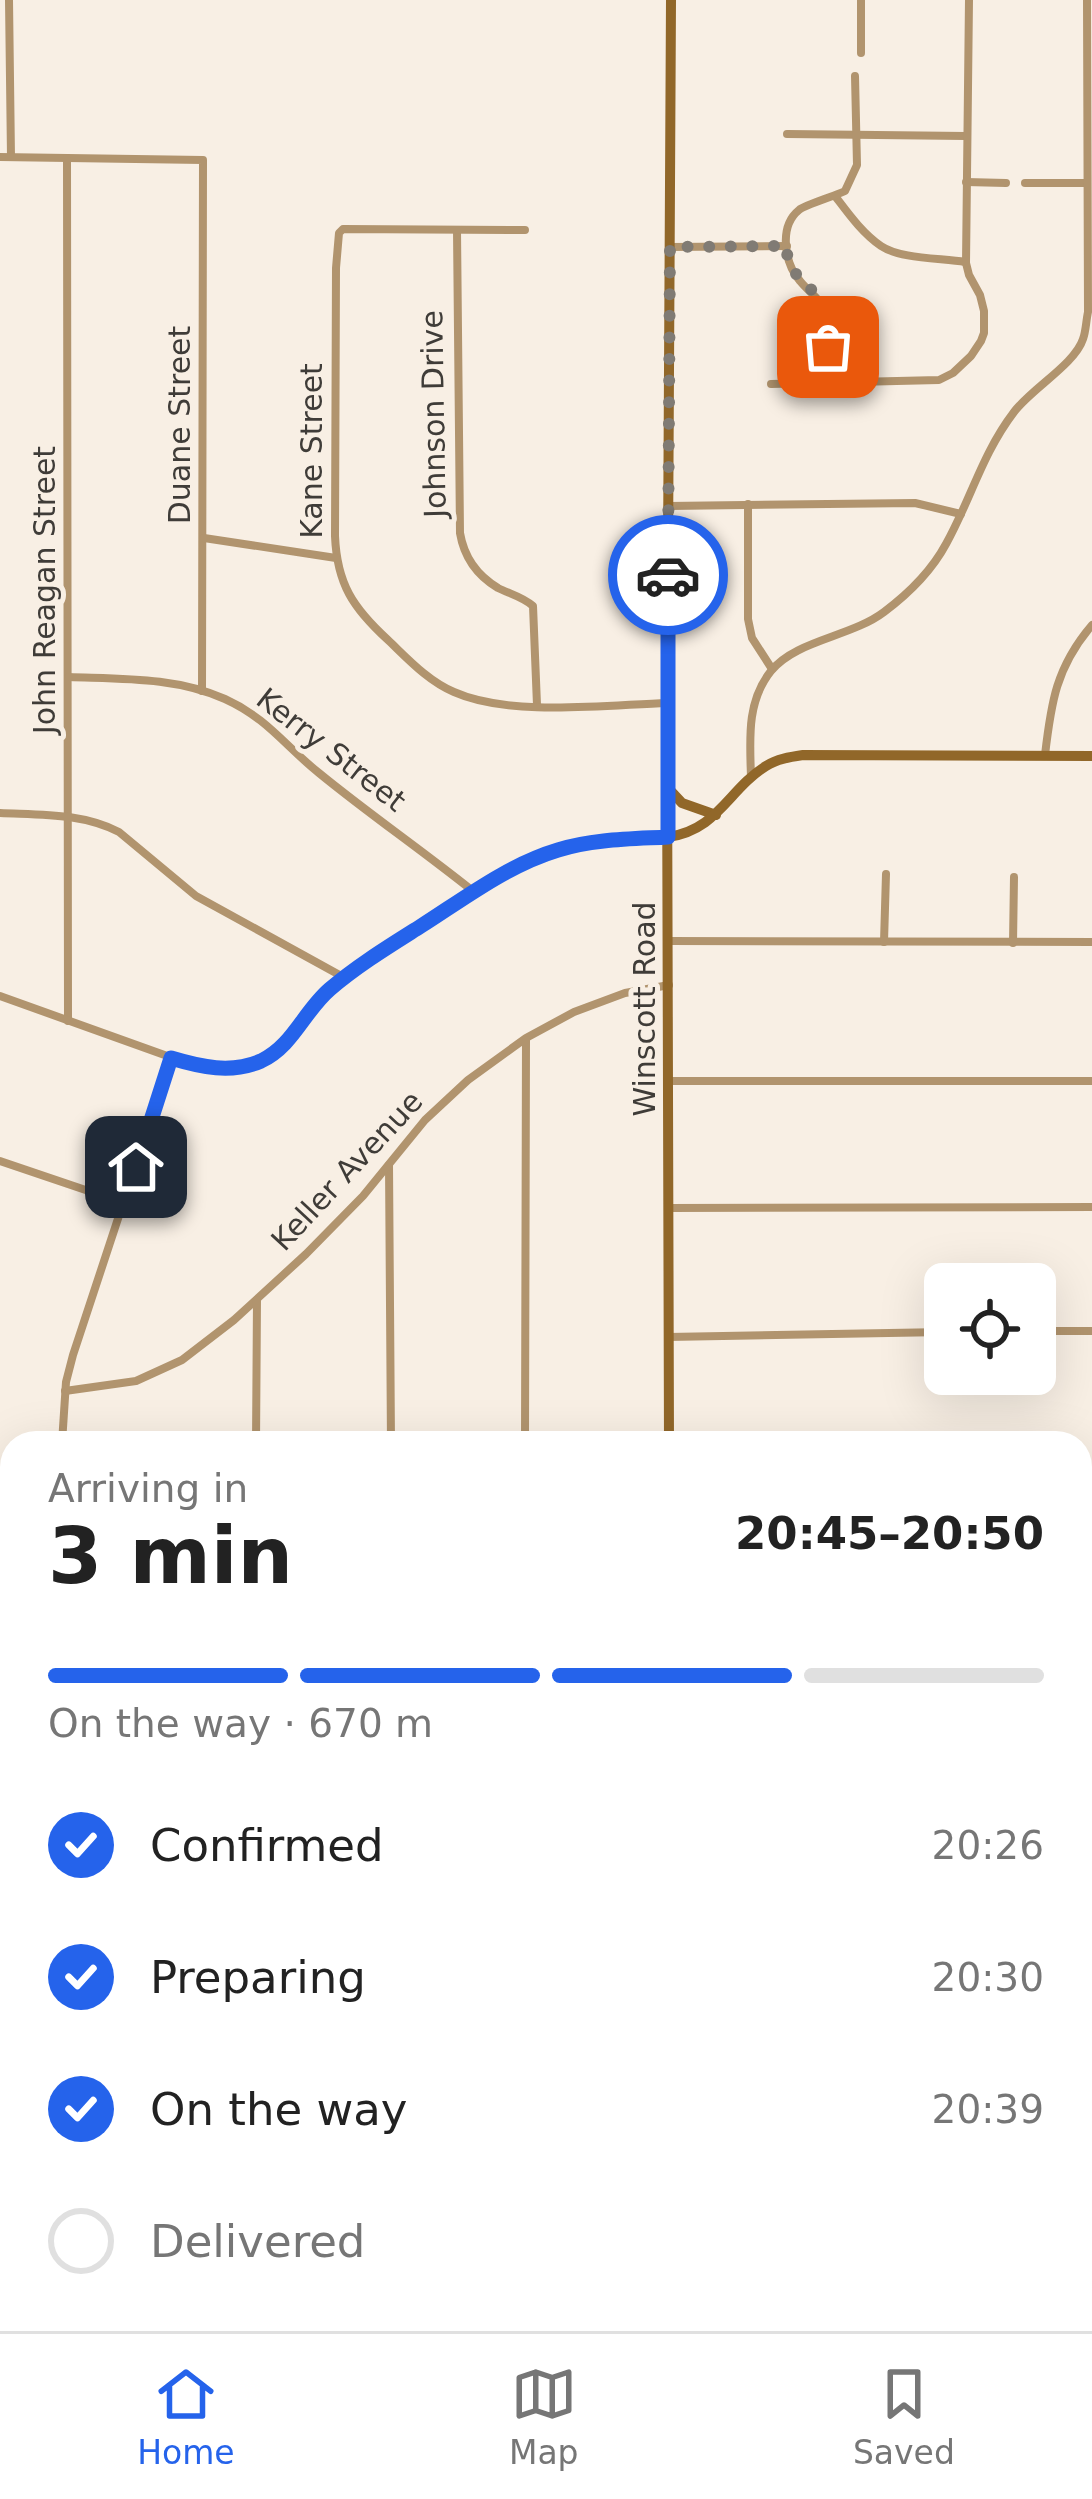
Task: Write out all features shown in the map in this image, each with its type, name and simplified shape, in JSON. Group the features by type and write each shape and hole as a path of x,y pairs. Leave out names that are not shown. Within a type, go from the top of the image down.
{"main road":[{"name":"Winscott Road","path":"669,1431 671,0"},
{"path":"668,837 688,834 766,766 785,758 1092,757"},
{"path":"667,788 682,802 716,814"}],"street":[{"path":"9,0 5,157 67,158"},
{"path":"861,0 861,52"},
{"path":"771,384 939,380 970,356 983,333 984,311 966,262 969,0"},
{"path":"752,779 752,712 772,669 794,653 858,629 920,580 944,548 976,474 1017,407 1078,351 1090,312 1087,0"},
{"path":"830,383 826,311 787,261 787,230 798,210 845,191 857,165 855,76"},
{"path":"787,134 966,136"},
{"name":"Duane Street","path":"67,158 203,160 202,691"},
{"name":"John Reagan Street","path":"67,158 68,1021"},
{"path":"965,182 1006,183"},
{"path":"1025,182 1087,183"},
{"path":"836,196 882,247 900,254 966,262"},
{"name":"Kane Street","path":"457,230 343,229 339,233 336,558 342,583 360,611 415,665 439,684 474,699 537,705 667,703"},
{"path":"457,230 525,230"},
{"name":"Johnson Drive","path":"457,230 460,533 482,577 533,606 537,705"},
{"path":"670,247 787,246"},
{"path":"668,506 915,503 961,514"},
{"path":"748,504 748,620 752,638 772,669"},
{"path":"204,538 336,558"},
{"path":"1045,757 1060,671 1092,625"},
{"name":"Kerry Street","path":"70,677 155,680 223,698 261,718 314,770 474,892"},
{"path":"0,813 69,816 119,832 196,896 345,978"},
{"path":"0,996 198,1066 247,1066 279,1051 307,1013 345,978 474,892 532,860 581,844 668,837"},
{"path":"884,942 886,874"},
{"path":"1013,877 1013,943"},
{"path":"670,941 1092,942"},
{"name":"Keller Avenue","path":"65,1391 122,1384 167,1368 203,1346 334,1225 424,1120 468,1080 526,1038 599,1000 670,985"},
{"path":"525,1431 526,1038"},
{"path":"63,1431 73,1355 171,1058"},
{"path":"669,1081 1092,1081"},
{"path":"0,1160 124,1203"},
{"path":"389,1164 391,1431"},
{"path":"668,1208 1092,1208"},
{"path":"256,1431 257,1298"},
{"path":"1056,1331 1092,1331"},
{"path":"668,1336 924,1332"}],"way so far":[{"path":"668,575 670,247 787,246 787,261 797,279 826,311 828,347"}],"route":[{"path":"136,1167 171,1058 221,1069 263,1060 279,1051 330,989 494,879 581,844 668,837 668,575"}]}
